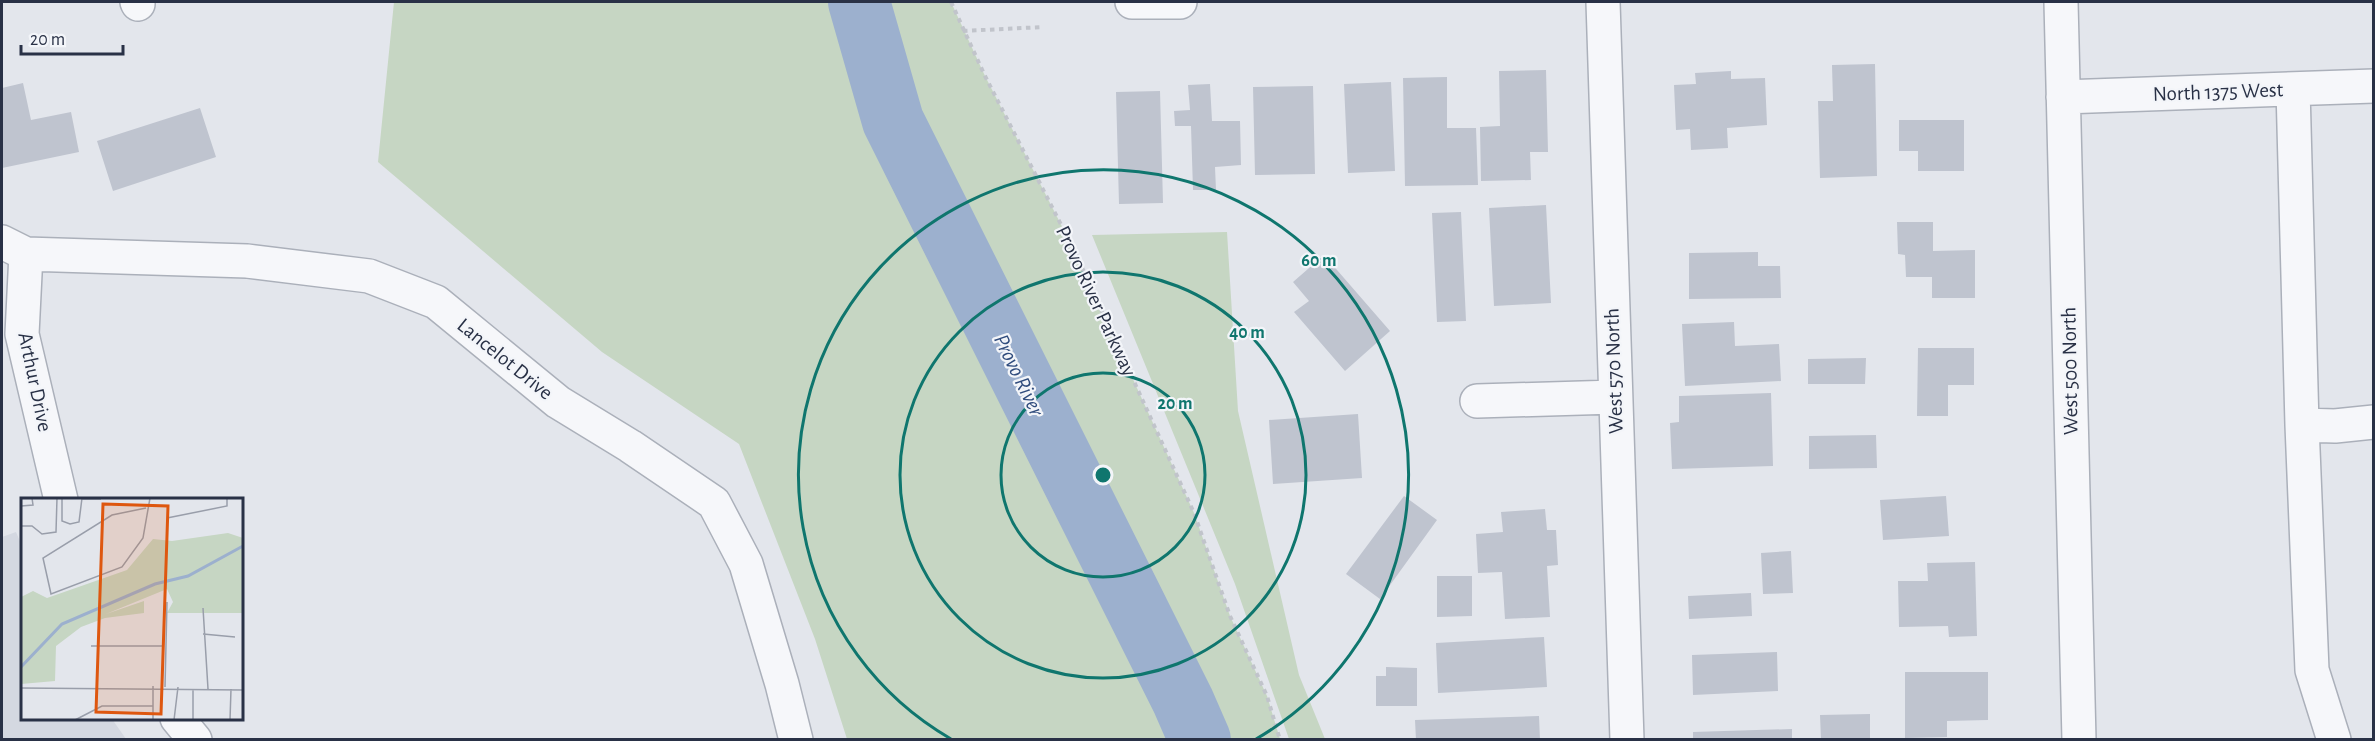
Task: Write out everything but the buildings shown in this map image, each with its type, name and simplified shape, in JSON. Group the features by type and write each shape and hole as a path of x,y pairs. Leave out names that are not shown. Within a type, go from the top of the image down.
{"street":[{"path":"1132,2 1180,2"},
{"name":"West 570 North","path":"1603,2 1627,740"},
{"name":"West 500 North","path":"2061,2 2079,740"},
{"name":"North 1375 West","path":"2063,96 2373,86"},
{"path":"2293,89 2302,425 2312,670 2334,740"},
{"name":"Arthur Drive","path":"14,248 22,334 61,498"},
{"name":"Lancelot Drive","path":"14,248 247,261 369,276 436,303 558,402 630,446 714,503 746,564 782,684 796,740"},
{"path":"1477,401 1615,397"},
{"path":"2302,425 2335,426 2373,422"},
{"path":"179,720 195,740"}],"path":[{"name":"Provo River Parkway","path":"951,2 963,31 1074,250 1194,513 1230,616 1267,696 1280,740"},
{"path":"963,31 1043,27"}],"shaded area":[{"path":"16,532 21,544 21,720 113,720 126,739 2,739 2,537"}],"green space":[{"path":"394,2 951,2 985,76 1074,250 1194,513 1230,616 1267,696 1280,739 847,739 815,639 739,444 602,352 378,162"},
{"path":"1227,232 1238,411 1299,675 1325,739 1289,739 1235,584 1092,235"}],"waterway":[{"name":"Provo River","path":"859,2 893,121 1183,701 1200,740"}]}
